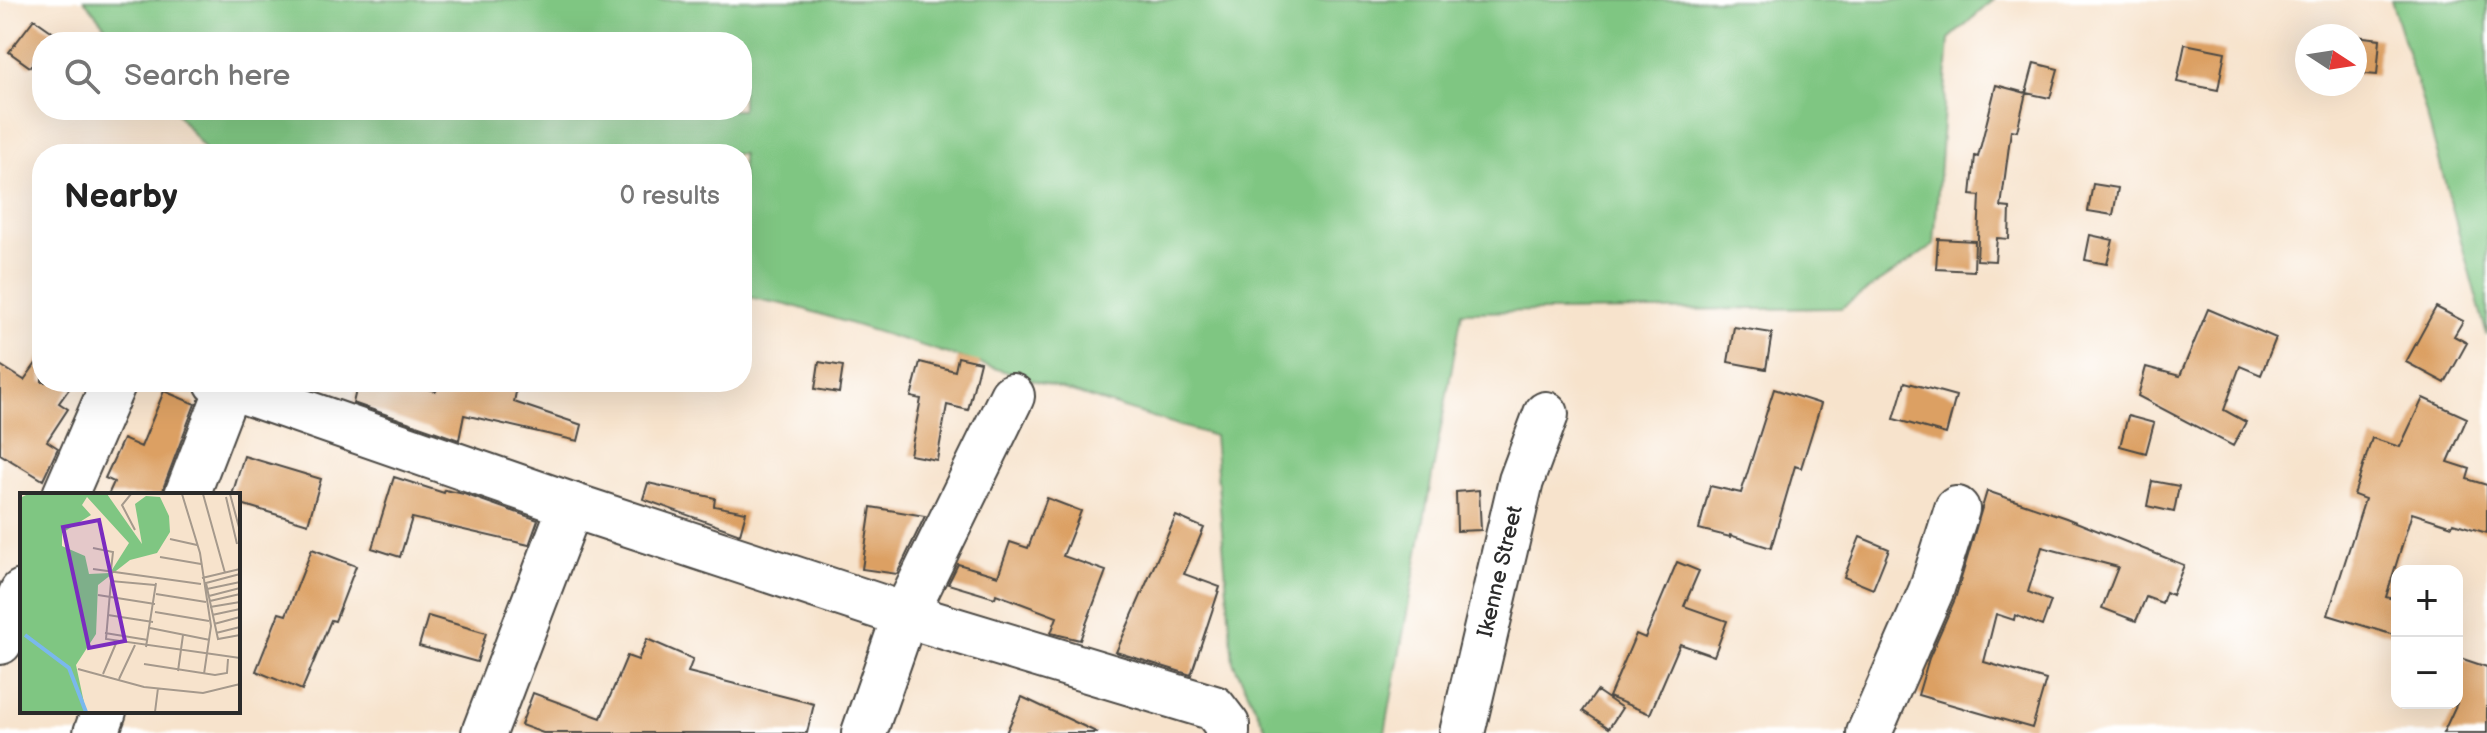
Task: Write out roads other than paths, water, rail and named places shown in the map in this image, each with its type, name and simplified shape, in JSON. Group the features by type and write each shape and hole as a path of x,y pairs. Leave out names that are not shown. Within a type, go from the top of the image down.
{"street":[{"path":"66,493 110,392"},
{"path":"188,493 220,392"},
{"path":"246,392 571,505 905,615 1214,708 1227,725 1227,733"},
{"path":"864,733 905,615 1012,396"},
{"name":"Ikenne Street","path":"1462,733 1521,481 1546,414"},
{"path":"484,733 571,505"},
{"path":"1869,733 1931,591 1957,509"},
{"path":"0,577 20,591"},
{"path":"0,642 20,597"},
{"path":"96,733 103,713"}]}
